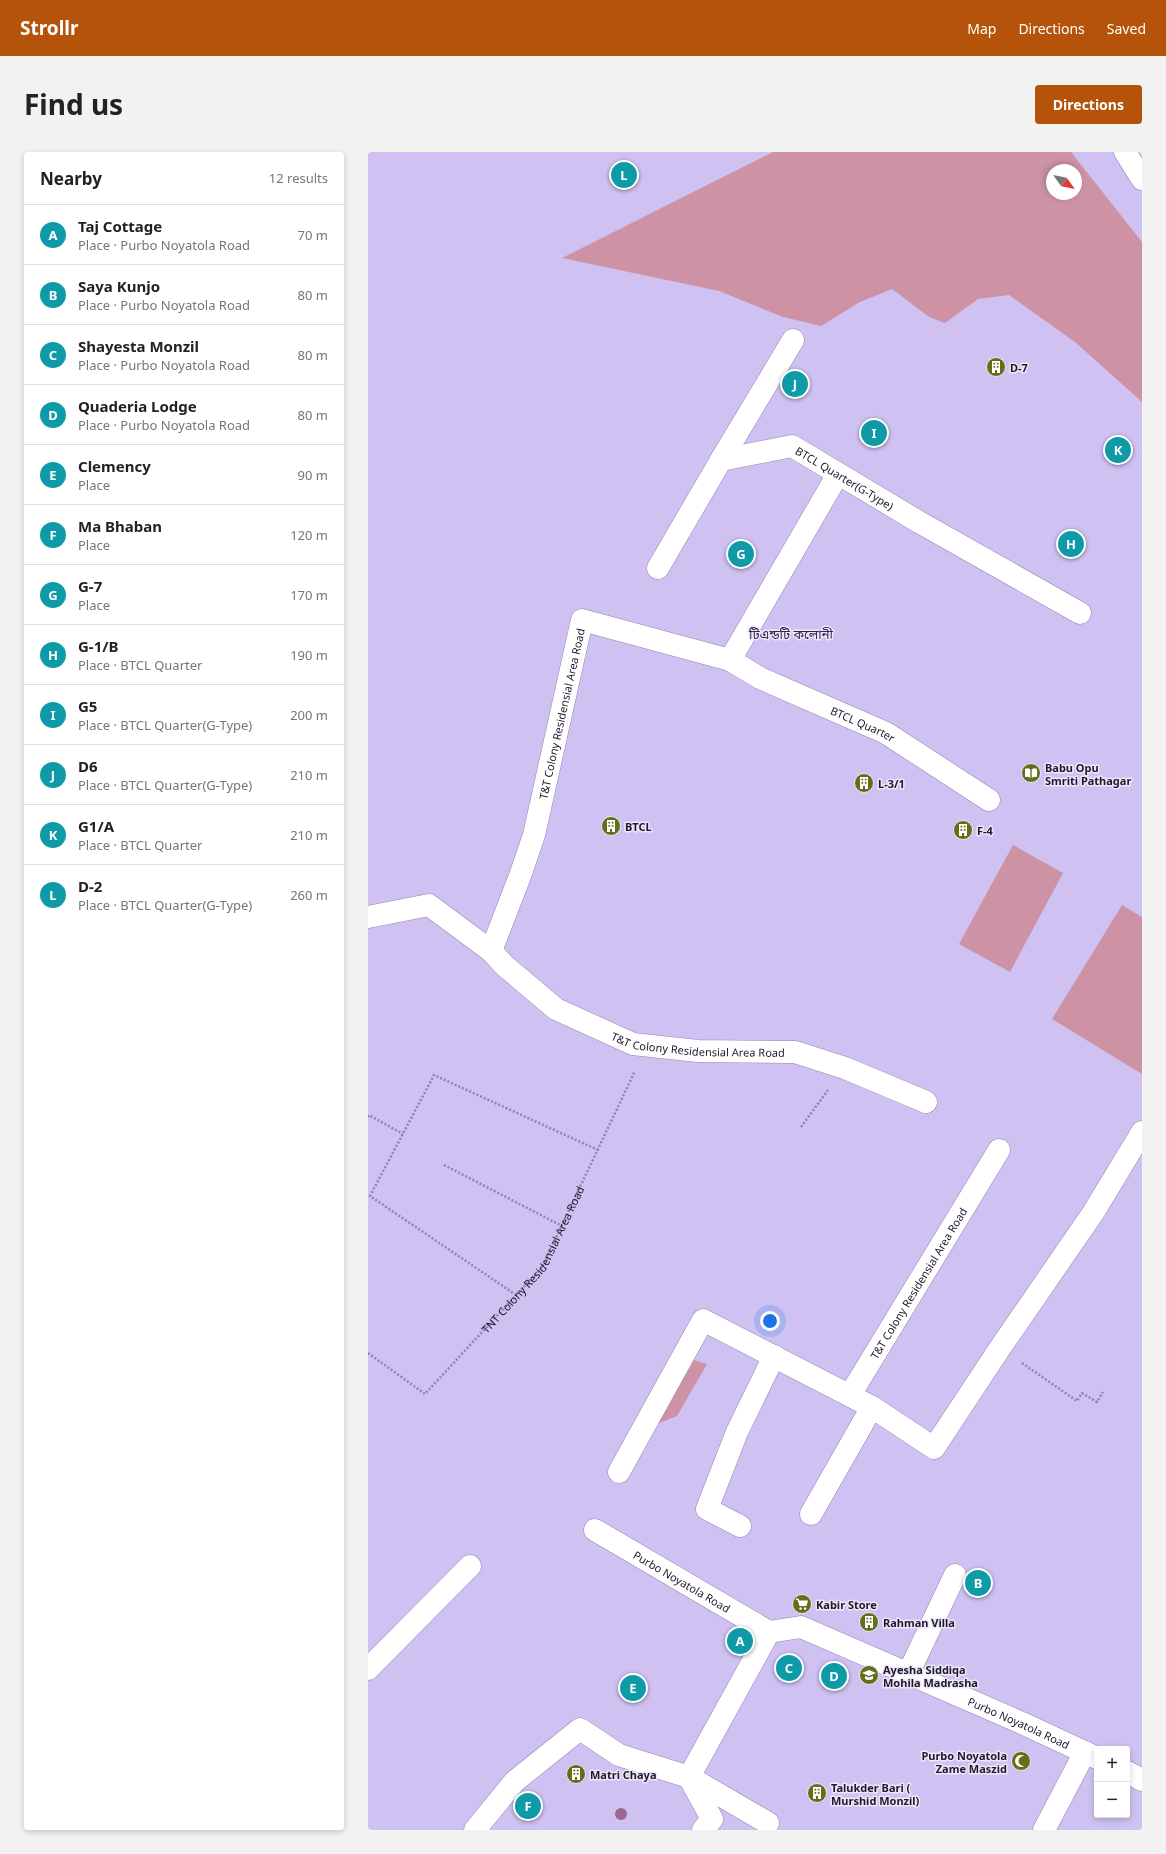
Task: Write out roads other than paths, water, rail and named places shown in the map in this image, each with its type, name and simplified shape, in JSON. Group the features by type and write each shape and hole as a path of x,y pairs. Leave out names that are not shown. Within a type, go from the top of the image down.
{"street":[{"path":"1125,152 1142,179"},
{"path":"658,568 793,340"},
{"name":"BTCL Quarter(G-Type)","path":"721,460 792,446 898,509 1080,613"},
{"path":"730,660 838,474"},
{"name":"T&T Colony Residensial Area Road","path":"490,950 520,876 534,835 582,620 730,660"},
{"name":"BTCL Quarter","path":"730,660 760,678 886,734 989,800"},
{"name":"T&T Colony Residensial Area Road","path":"368,917 429,905 490,950 505,966 556,1009 633,1044 698,1051 795,1052 845,1068 926,1102"},
{"path":"619,1472 702,1320 872,1406 934,1448 1000,1348 1093,1213 1142,1132"},
{"name":"T&T Colony Residensial Area Road","path":"850,1395 999,1150"},
{"path":"740,1526 706,1509 738,1432 774,1356"},
{"path":"811,1514 872,1406"},
{"name":"Purbo Noyatola Road","path":"595,1530 769,1632 801,1627 1022,1723 1091,1755 1044,1830"},
{"path":"368,1669 470,1566"},
{"path":"908,1674 955,1575"},
{"path":"689,1777 769,1632"},
{"path":"475,1830 515,1781 580,1729 619,1755 689,1777 768,1823"},
{"path":"1130,1774 1142,1780"},
{"path":"689,1777 712,1819 703,1830"}],"place":[{"name":"D-2","path":"624,175"},
{"name":"D-7","path":"996,367"},
{"name":"D6","path":"795,384"},
{"name":"G5","path":"874,433"},
{"name":"G1/A","path":"1118,450"},
{"name":"G-1/B","path":"1071,544"},
{"name":"G-7","path":"741,554"},
{"name":"Babu Opu Smriti Pathagar","path":"1031,773"},
{"name":"L-3/1","path":"864,783"},
{"name":"BTCL","path":"611,826"},
{"name":"F-4","path":"963,830"},
{"name":"Saya Kunjo","path":"978,1583"},
{"name":"Kabir Store","path":"802,1604"},
{"name":"Rahman Villa","path":"869,1622"},
{"name":"Taj Cottage","path":"740,1641"},
{"name":"Shayesta Monzil","path":"789,1668"},
{"name":"Ayesha Siddiqa Mohila Madrasha","path":"869,1675"},
{"name":"Quaderia Lodge","path":"834,1676"},
{"name":"Clemency","path":"633,1688"},
{"name":"Purbo Noyatola Zame Maszid","path":"1021,1761"},
{"name":"Matri Chaya","path":"576,1774"},
{"name":"Talukder Bari ( Murshid Monzil)","path":"817,1793"},
{"name":"Ma Bhaban","path":"528,1806"}],"district":[{"name":"টিএন্ডটি কলোনী","path":"791,634"}]}
